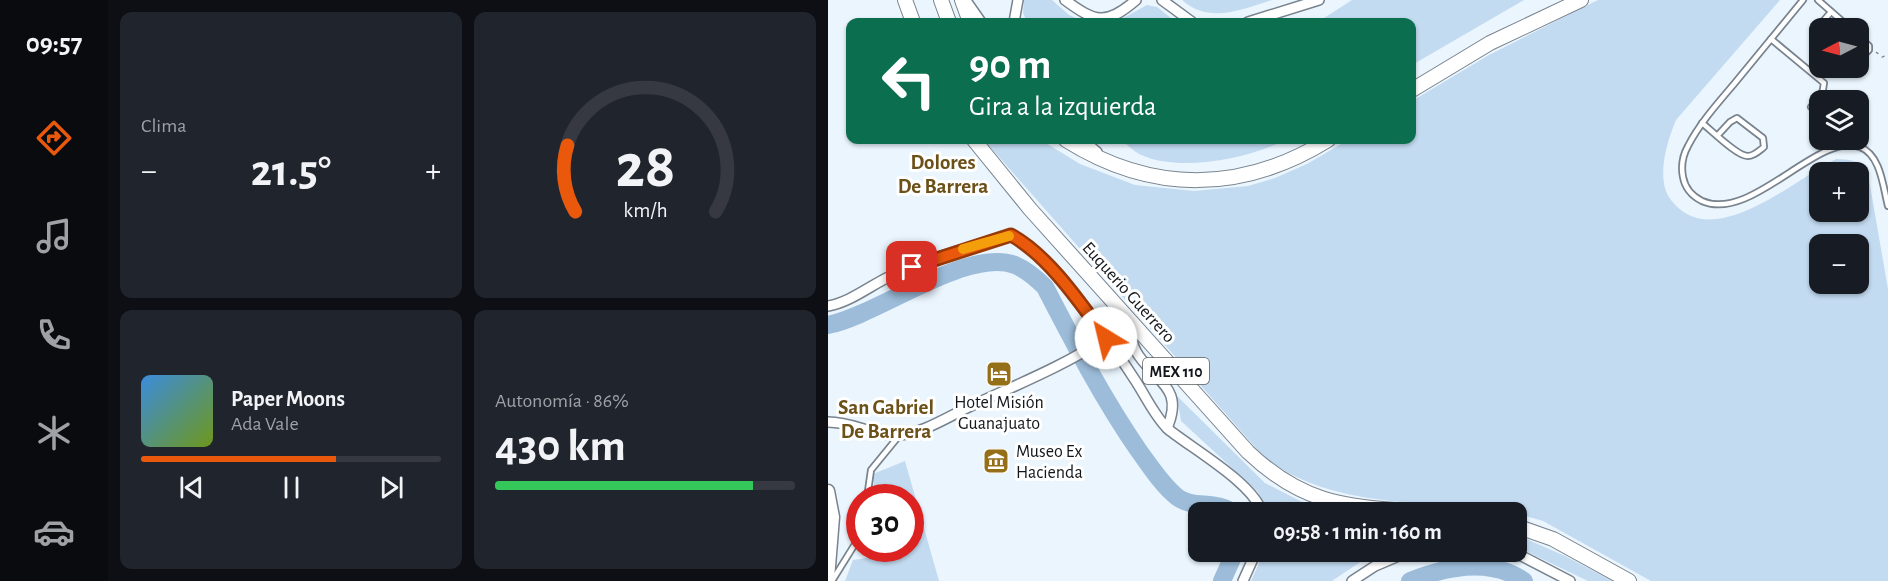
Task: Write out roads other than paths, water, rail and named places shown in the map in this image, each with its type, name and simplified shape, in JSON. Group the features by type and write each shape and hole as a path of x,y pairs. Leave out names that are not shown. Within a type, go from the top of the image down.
{"main road":[{"path":"905,0 912,18"},
{"path":"940,0 947,18"},
{"path":"964,0 969,18"},
{"path":"1416,88 1490,43 1581,0"},
{"name":"Euquerio Guerrero","path":"977,144 997,171 1248,452 1271,473 1290,486 1316,498 1331,502"},
{"path":"1073,144 1110,164 1156,178 1201,180 1229,178 1280,164 1320,144"},
{"path":"828,491 833,517 830,580"},
{"path":"1527,530 1553,538 1629,581"}],"street":[{"path":"964,0 978,18"},
{"path":"1065,0 1095,18"},
{"path":"1106,18 1123,11 1136,0"},
{"path":"1162,0 1186,18"},
{"path":"1261,18 1319,0"},
{"path":"1088,144 1110,164"},
{"path":"828,306 843,302 893,274 1011,235 1022,241 1072,292 1167,428 1207,456 1257,502"},
{"path":"1130,320 1132,344 1139,356 1171,393 1173,407 1167,428"},
{"path":"828,422 848,422 865,431 900,435 915,432 1066,362 1106,338"},
{"path":"1527,559 1570,581"},
{"path":"1243,581 1252,562"},
{"path":"1352,581 1384,562"}],"lane":[{"path":"1803,0 1702,123 1686,148 1682,161 1682,176 1686,188 1702,201 1722,204 1736,202 1826,152 1851,146 1861,147 1872,156 1878,167 1888,206"},
{"path":"1818,0 1838,18"},
{"path":"1826,18 1831,12"},
{"path":"1771,39 1824,83 1823,90"},
{"path":"1702,123 1717,136 1742,156 1752,156 1764,147 1763,138 1737,118 1717,136"},
{"path":"869,484 871,470 900,435"},
{"path":"830,580 846,557"}],"waterway":[{"path":"828,325 872,309 948,273 973,265 995,262 1015,265 1031,274 1045,287 1078,350 1139,451 1161,481 1177,497 1188,502"},
{"path":"1222,581 1231,562"},
{"path":"1410,581 1438,572 1467,567 1497,569 1524,581"}],"place":[{"name":"Hotel Misión Guanajuato","path":"999,374"},
{"name":"Museo Ex Hacienda","path":"996,461"}],"district":[{"name":"Dolores De Barrera","path":"943,174"},
{"name":"San Gabriel De Barrera","path":"886,419"}]}
